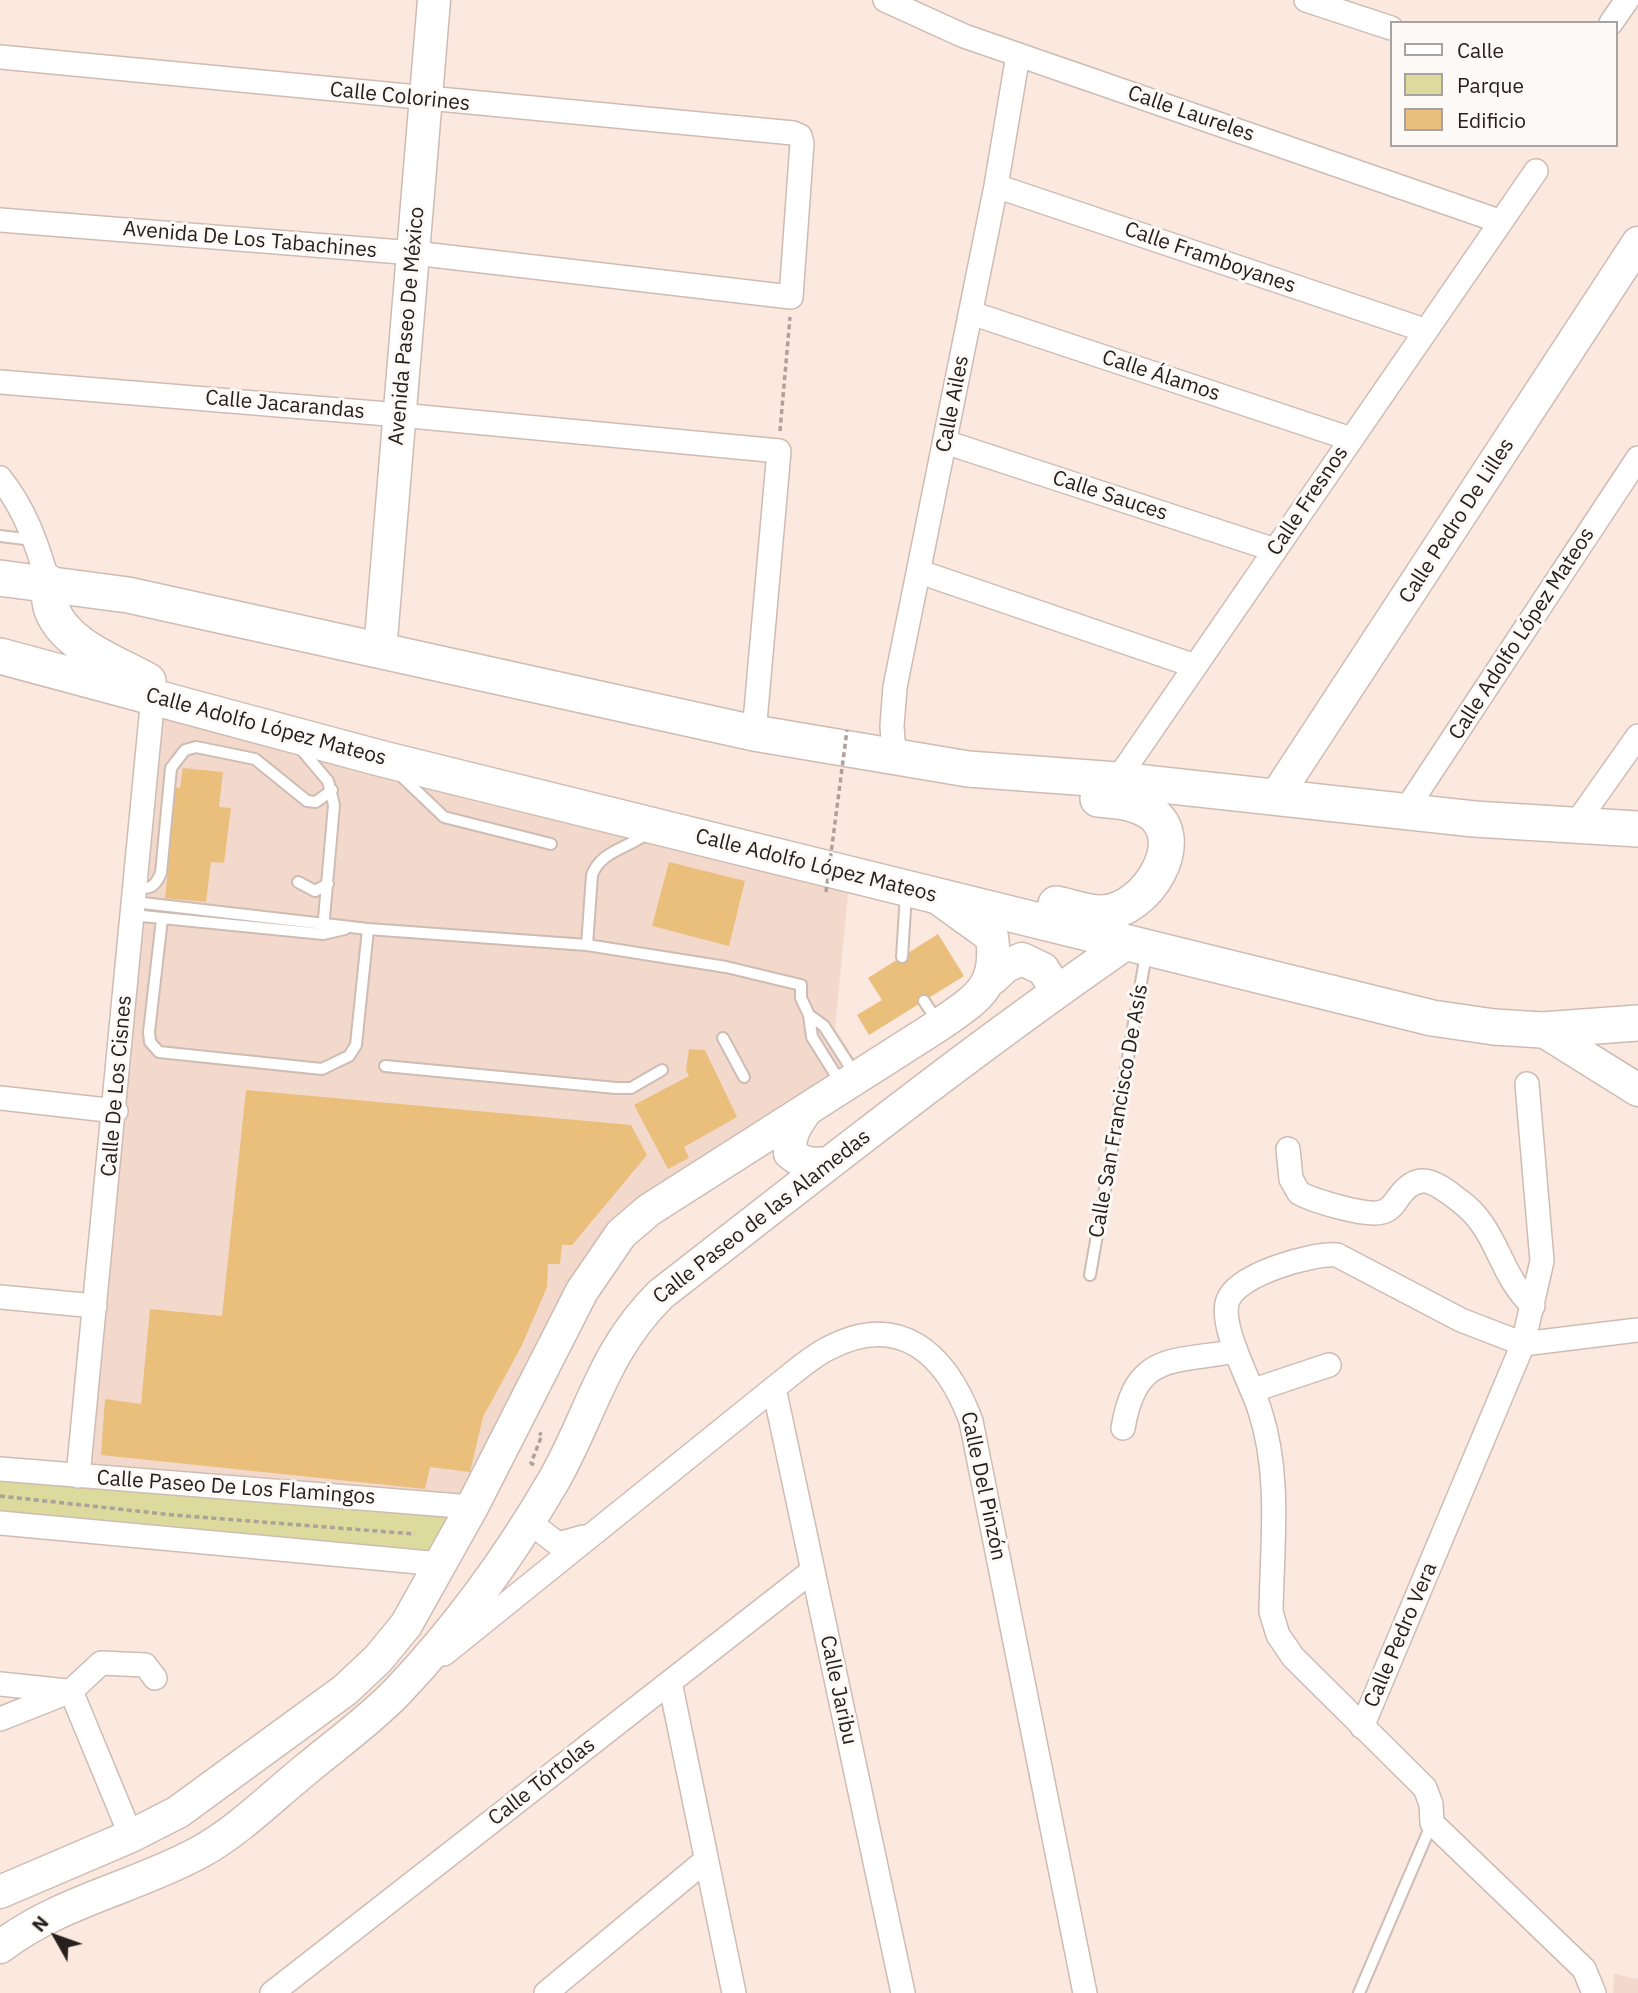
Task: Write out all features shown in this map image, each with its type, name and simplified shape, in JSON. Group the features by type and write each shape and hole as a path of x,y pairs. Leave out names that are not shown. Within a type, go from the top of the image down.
{"main road":[{"path":"0,578 128,594 754,733 894,754 968,769 1050,794 1135,803 1162,823 1166,847 1160,870 1142,897 1121,909 1103,913 969,882 919,890"},
{"path":"48,582 51,608 55,617 60,626 79,643 194,706"},
{"name":"Calle Adolfo López Mateos","path":"0,656 383,759 1432,1018 1494,1027 1542,1030 1638,1023"},
{"path":"968,769 1117,780 1474,819 1638,829"}],"street":[{"name":"Avenida Paseo De México","path":"380,651 434,0"},
{"name":"Calle Laureles","path":"886,0 964,36 1499,221"},
{"path":"1306,0 1390,28"},
{"path":"1612,21 1627,0"},
{"name":"Calle Ailes","path":"894,754 892,726 895,687 996,186 1018,55"},
{"name":"Calle Colorines","path":"0,57 425,100 793,133 800,136 791,297"},
{"name":"Calle Fresnos","path":"1117,780 1424,330 1536,171"},
{"name":"Calle Framboyanes","path":"996,186 1424,330"},
{"name":"Avenida De Los Tabachines","path":"0,220 414,253 791,297"},
{"name":"Calle Pedro De Lilles","path":"1275,798 1638,243"},
{"name":"Calle Álamos","path":"971,313 1351,439"},
{"name":"Calle Jacarandas","path":"0,382 400,415 779,451"},
{"name":"Calle Sauces","path":"945,442 1275,550"},
{"path":"754,733 779,451"},
{"name":"Calle Adolfo López Mateos","path":"1405,811 1638,458"},
{"path":"0,478 11,492 36,540 48,582"},
{"path":"920,572 1195,666"},
{"name":"Calle De Los Cisnes","path":"78,1476 116,1111 153,695"},
{"path":"1575,825 1638,736"},
{"path":"919,890 992,937 995,957 992,979"},
{"name":"Calle Paseo de las Alamedas","path":"11,1938 64,1908 201,1851 236,1826 395,1695 467,1611 528,1521 564,1461 604,1371 640,1315 661,1294 830,1163 1057,992 1136,946"},
{"path":"11,1938 1,1892 131,1836 178,1812 224,1781 345,1690 378,1659 406,1625 472,1507 582,1291 621,1234 649,1210 850,1082 932,1013 973,1002 1006,966 1022,959 1043,969 1057,992"},
{"path":"1542,1030 1638,1090"},
{"path":"1527,1084 1542,1261 1523,1344 1638,1330"},
{"path":"0,1098 116,1111"},
{"path":"805,1112 789,1140 790,1153 800,1161 812,1165 830,1163"},
{"path":"1287,1149 1291,1179 1299,1193 1370,1213 1387,1211 1413,1182 1424,1180 1434,1183 1482,1220 1495,1240 1508,1276 1519,1293 1533,1306"},
{"name":"Calle Pedro Vera","path":"1320,1254 1337,1255 1461,1320 1523,1344 1362,1727 1293,1657 1278,1635 1271,1612 1271,1455 1254,1390 1236,1351 1227,1315 1227,1301 1236,1287 1249,1279 1320,1254"},
{"path":"0,1297 95,1306"},
{"name":"Calle Del Pinzón","path":"395,1695 592,1533 826,1349 857,1337 882,1334 914,1341 939,1361 959,1389 971,1421 1085,1993"},
{"path":"1123,1428 1128,1398 1136,1382 1146,1372 1161,1365 1236,1351"},
{"path":"1254,1390 1329,1365"},
{"name":"Calle Jaribu","path":"774,1388 904,1993"},
{"name":"Calle Paseo De Los Flamingos","path":"0,1469 472,1507"},
{"path":"528,1521 558,1544 572,1542 592,1533"},
{"path":"0,1524 440,1564"},
{"name":"Calle Tórtolas","path":"272,1993 812,1571"},
{"path":"0,1719 71,1691 101,1664 145,1665 155,1678"},
{"path":"670,1682 734,1993"},
{"path":"0,1684 71,1691"},
{"path":"71,1691 131,1836"},
{"path":"1362,1727 1425,1788 1431,1804 1433,1822 1584,1969 1594,1993"},
{"path":"546,1993 706,1860"}],"lane":[{"path":"0,536 36,540"},
{"path":"287,732 332,790 334,805 324,929"},
{"path":"134,901 156,884 161,873 171,768 185,750 196,747 255,759 307,801 316,802 332,790"},
{"path":"383,759 444,817 551,844"},
{"path":"587,945 592,875 596,865 604,856 636,842 655,827"},
{"path":"298,882 315,891 328,884"},
{"path":"902,957 919,890"},
{"path":"134,901 162,919 324,929 354,928 587,945 726,967 801,985 801,998 809,1015 813,1037 850,1082"},
{"path":"134,901 295,920 324,929"},
{"path":"162,919 149,1032 153,1047 159,1052 322,1069 349,1056 356,1045 368,929"},
{"name":"Calle San Francisco De Asís","path":"1090,1275 1136,946"},
{"path":"809,1015 824,1026 850,1082"},
{"path":"723,1038 744,1077"},
{"path":"385,1066 616,1088 631,1088 663,1070"},
{"path":"1359,1993 1433,1822"}],"path":[{"path":"779,451 791,297"},
{"path":"826,892 848,730"},
{"path":"0,1496 173,1515 415,1534"}],"shaded area":[{"path":"153,696 850,874 835,1028 857,1063 621,1234 472,1507 78,1476"},
{"path":"1614,1974 1638,1979 1638,1993 1613,1993"}],"green space":[{"path":"0,1469 472,1507 440,1564 0,1523"}],"building":[{"path":"183,768 223,772 219,807 231,808 224,863 211,862 206,902 165,898 169,861 164,860 174,787 180,788"},
{"path":"669,862 745,881 729,946 652,926"},
{"path":"938,934 964,976 869,1035 857,1015 882,1000 868,978"},
{"path":"689,1049 705,1050 737,1117 684,1147 689,1158 668,1169 634,1105 689,1076 686,1070"},
{"path":"246,1090 631,1125 647,1155 572,1245 562,1245 560,1264 548,1264 547,1287 522,1345 483,1417 470,1472 430,1467 425,1489 101,1455 105,1399 141,1404 150,1309 222,1316"}]}
